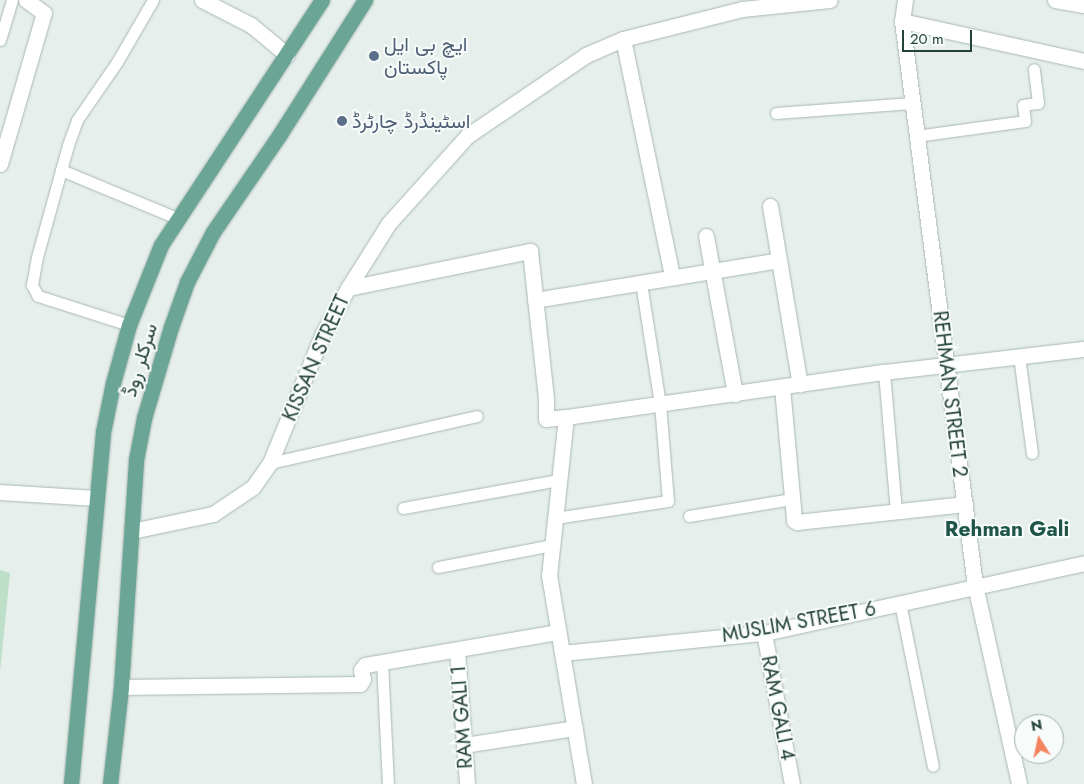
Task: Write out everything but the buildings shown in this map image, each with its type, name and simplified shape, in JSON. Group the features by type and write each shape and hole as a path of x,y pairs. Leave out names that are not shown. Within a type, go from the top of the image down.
{"main road":[{"name":"سرکلر روڈ","path":"71,784 103,432 113,383 129,325 161,245 177,218 322,0"},
{"name":"سرکلر روڈ","path":"110,784 121,687 136,460 144,418 171,327 187,282 213,232 280,134 365,0"}],"street":[{"path":"0,164 44,13 26,0"},
{"path":"202,0 251,25 287,55"},
{"name":"KISSAN STREET","path":"132,531 213,514 253,487 270,463 323,333 348,288 389,223 467,136 586,55 623,39 742,9 830,0"},
{"name":"REHMAN STREET 2","path":"905,0 902,22 975,586 1019,784"},
{"path":"1055,0 1084,5"},
{"path":"902,22 1084,61"},
{"path":"623,39 672,276"},
{"path":"770,206 800,384"},
{"path":"706,236 714,270 735,394"},
{"path":"348,288 530,251 546,419 884,372 1084,349"},
{"path":"535,300 778,260"},
{"path":"782,387 794,520 801,524 964,504"},
{"path":"566,417 549,576 584,784"},
{"path":"0,492 96,498"},
{"name":"MUSLIM STREET 6","path":"562,653 764,633 1084,563"},
{"path":"121,687 360,684 363,680 362,667 558,632"},
{"name":"RAM GALI 4","path":"764,633 792,784"},
{"name":"RAM GALI 1","path":"457,650 467,784"},
{"path":"464,745 575,728"}],"lane":[{"path":"0,40 12,0"},
{"path":"129,325 38,296 33,290 37,257 77,120 117,62 153,0"},
{"path":"916,136 1026,121 1024,105 1038,104 1034,69"},
{"path":"776,114 912,103"},
{"path":"61,170 177,218"},
{"path":"555,518 668,501 660,404 640,283"},
{"path":"1020,356 1032,453"},
{"path":"884,372 896,511"},
{"path":"270,463 477,416"},
{"path":"403,508 559,480"},
{"path":"689,516 792,499"},
{"path":"438,567 552,545"},
{"path":"900,602 933,766"},
{"path":"382,662 388,784"}],"green space":[{"path":"0,570 10,573 0,672"}],"place":[{"name":"ایچ بی ایل پاکستان","path":"374,56"},
{"name":"اسٹینڈرڈ چارٹرڈ","path":"342,121"}],"district":[{"name":"Rehman Gali","path":"1007,529"}]}
